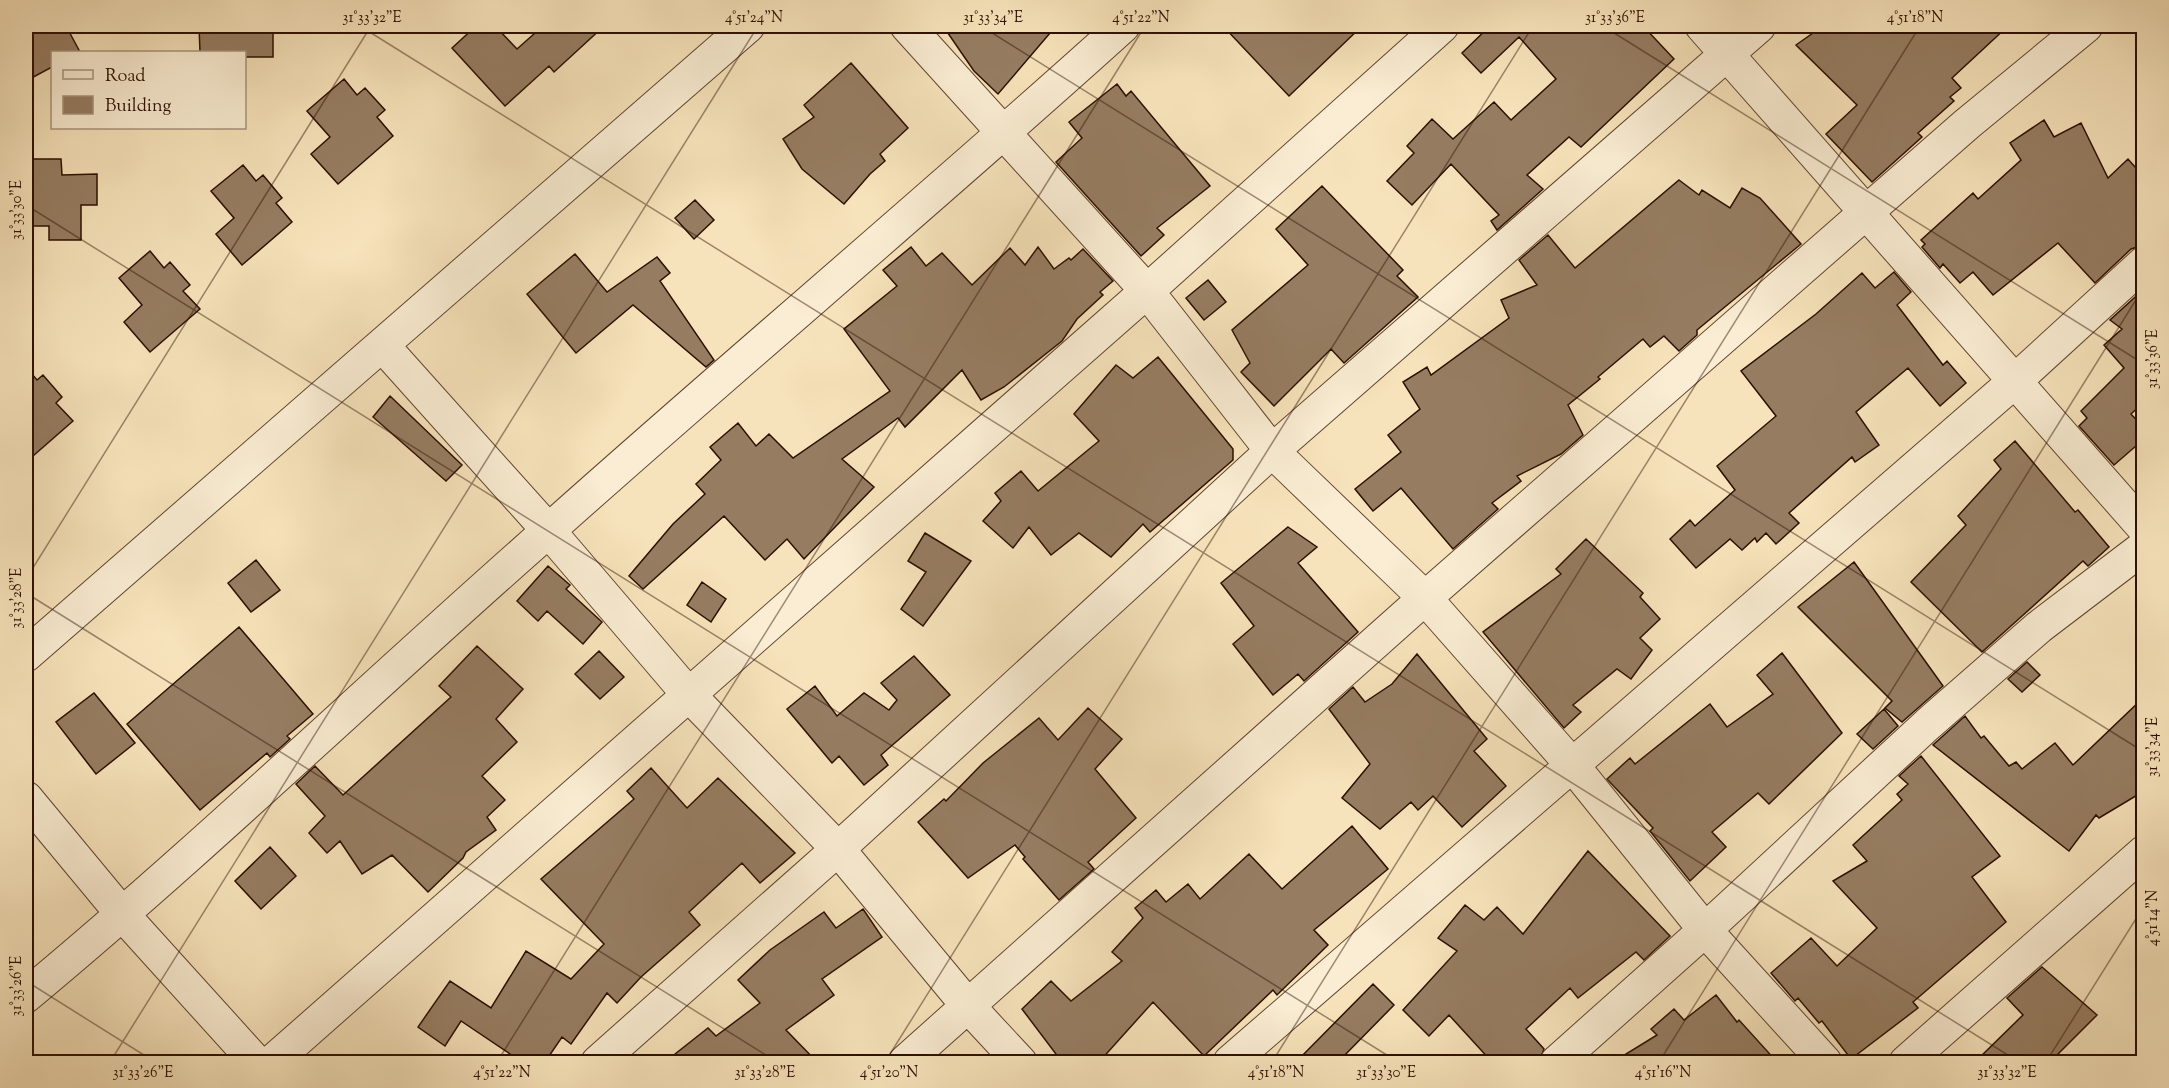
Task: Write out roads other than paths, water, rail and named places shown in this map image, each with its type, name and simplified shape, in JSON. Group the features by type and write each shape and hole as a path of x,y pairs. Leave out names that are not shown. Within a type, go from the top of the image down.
{"street":[{"path":"26,655 748,26"},
{"path":"907,26 1147,291 1272,451 1425,598 1573,766 1705,930 1825,1062"},
{"path":"26,996 123,915 548,530 1004,133 1123,26"},
{"path":"272,1062 1147,291 1442,26"},
{"path":"1702,26 2144,528"},
{"path":"598,1062 838,849 1272,451 1728,55 1758,26"},
{"path":"905,1062 1425,598 1866,213 2086,26"},
{"path":"1230,1062 2015,381 2144,263"},
{"path":"383,346 548,530 689,695 838,849 968,1006 1020,1062"},
{"path":"1557,1062 1705,930 1928,724 2039,627 2144,546"},
{"path":"26,798 123,915 256,1062"},
{"path":"1906,1062 2144,852"}]}
